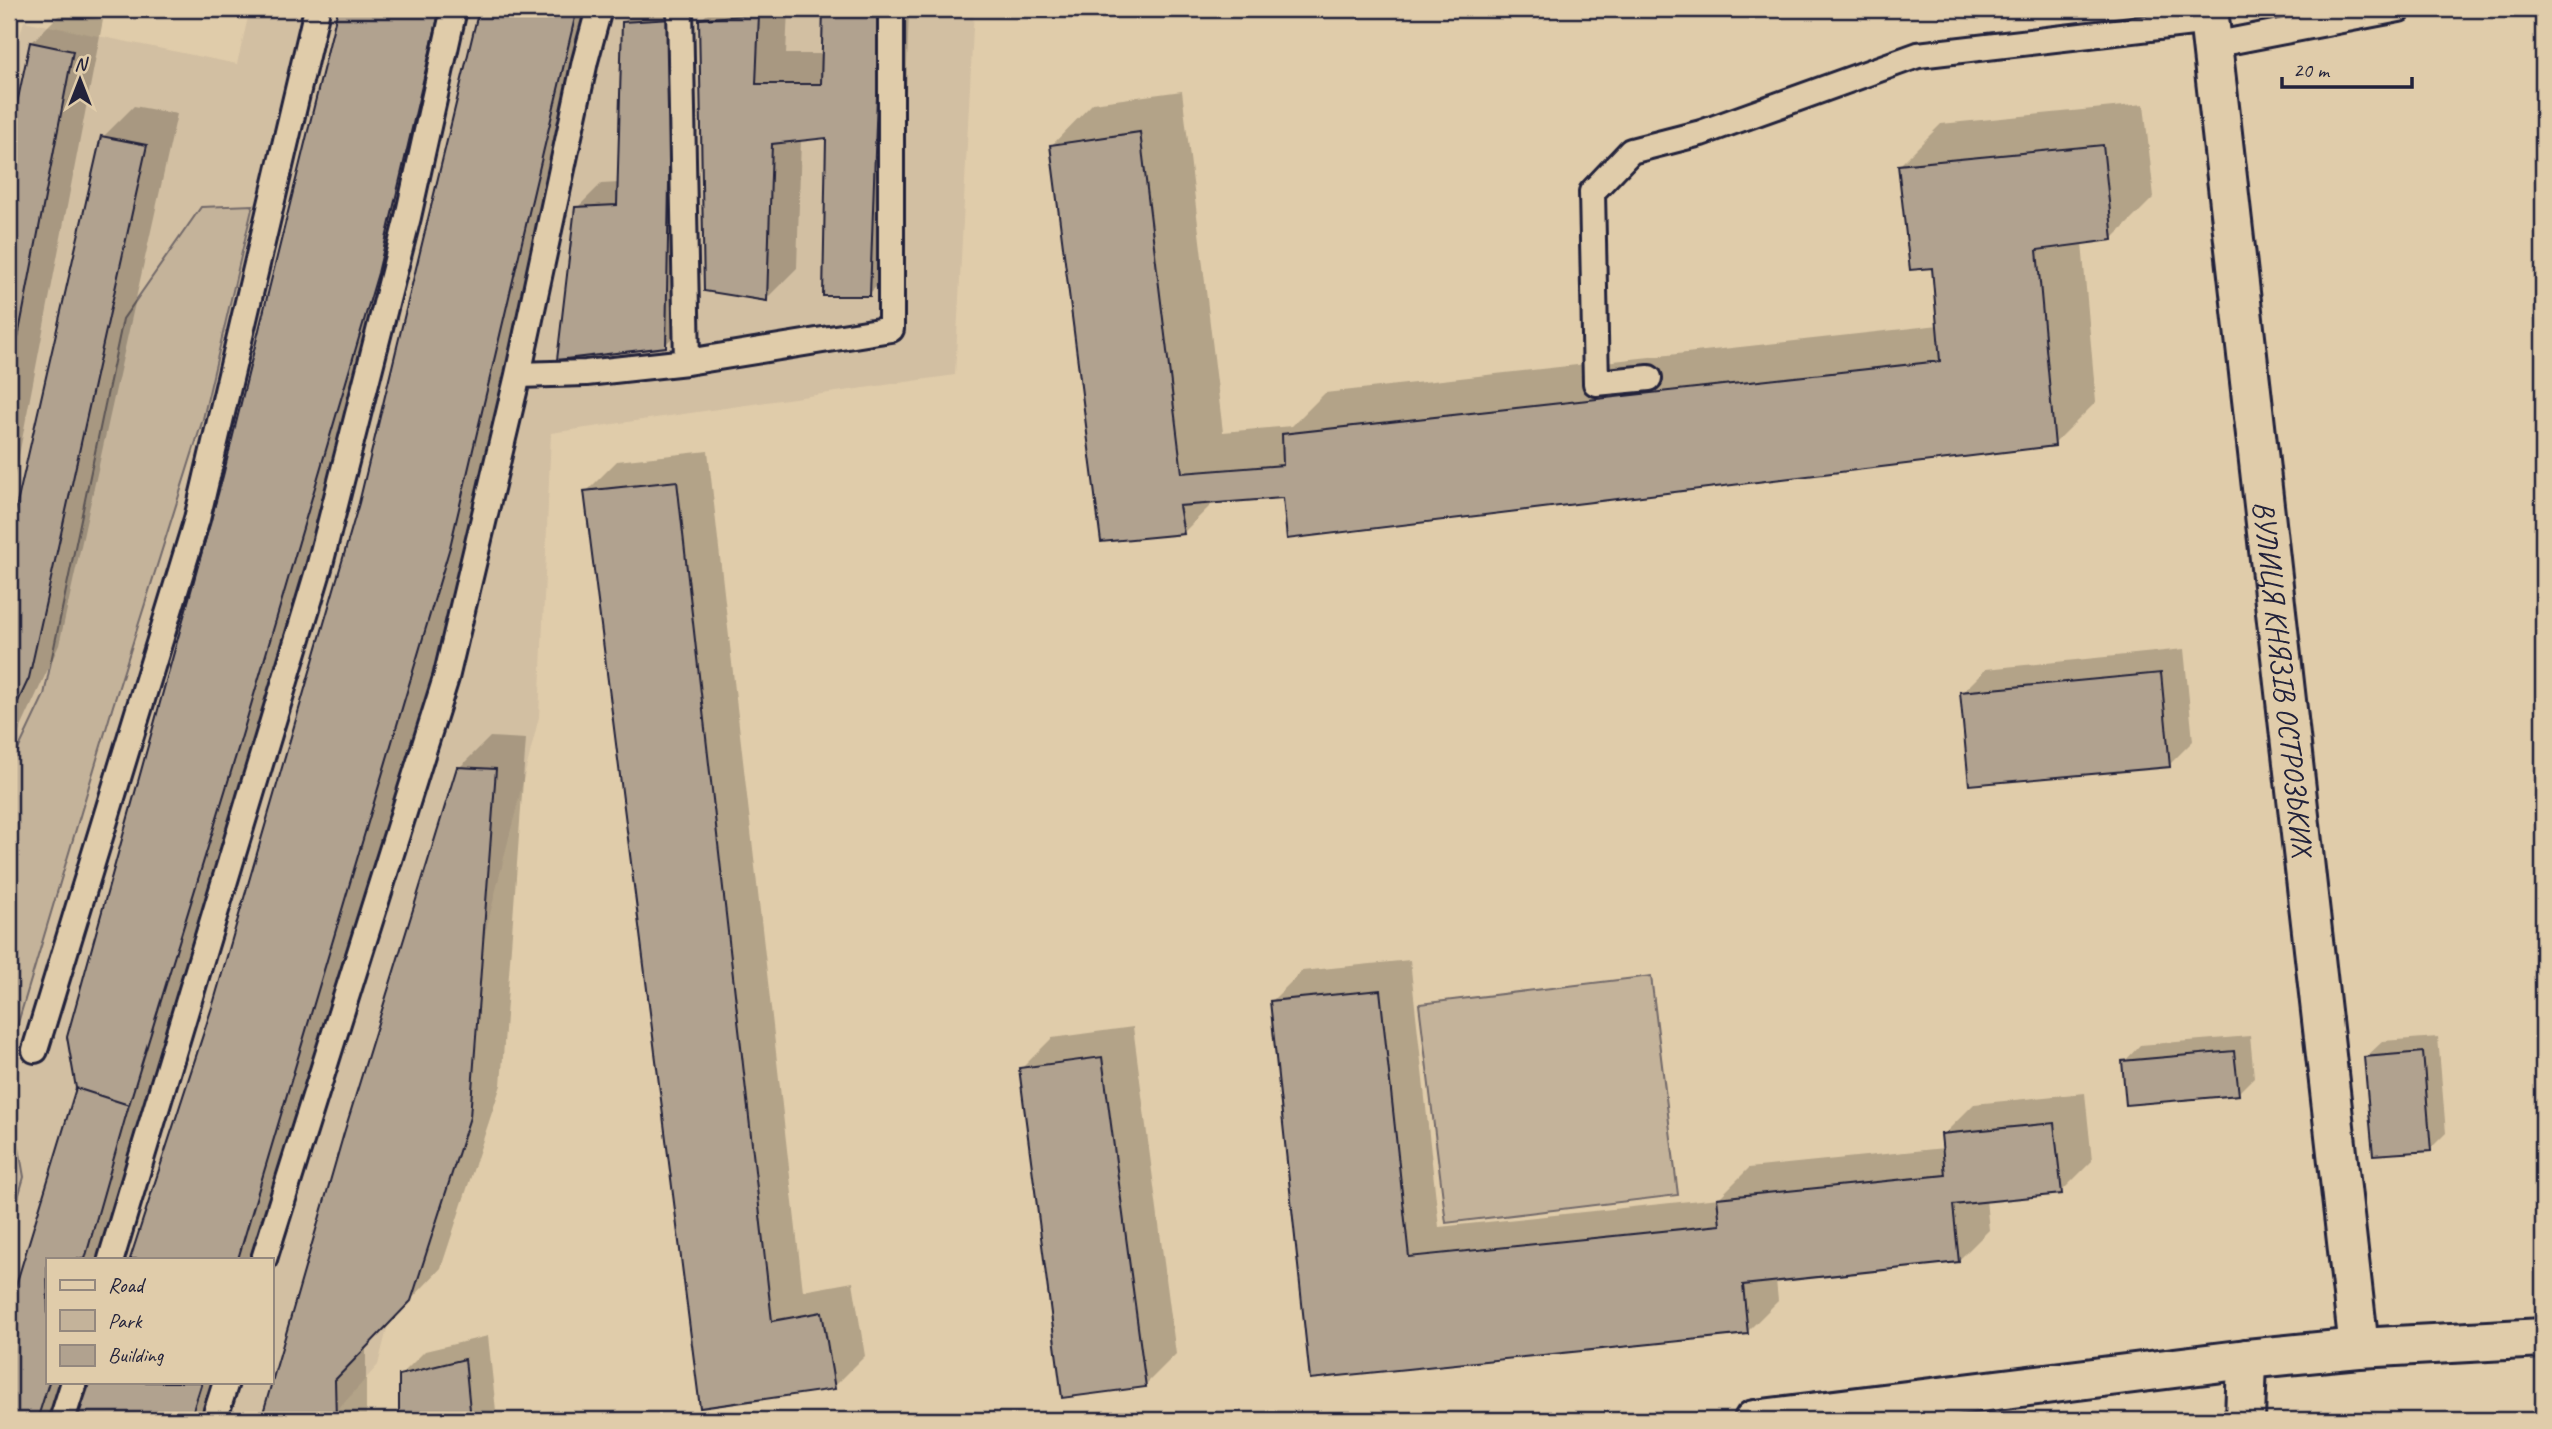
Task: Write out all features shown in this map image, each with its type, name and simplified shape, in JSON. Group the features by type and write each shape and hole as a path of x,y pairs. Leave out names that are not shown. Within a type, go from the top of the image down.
{"street":[{"name":"ВУЛИЦЯ КНЯЗІВ ОСТРОЗЬКИХ","path":"2210,25 2359,1348"},
{"path":"1754,1420 1792,1418 2247,1359 2359,1348 2543,1338"},
{"path":"2245,1420 2247,1359"}],"lane":[{"path":"35,1050 197,519 317,9"},
{"path":"111,1258 319,568 408,217 454,9"},
{"path":"264,1258 446,678 518,375 585,61 599,9"},
{"path":"680,9 687,362"},
{"path":"518,375 586,373 687,362 891,329 891,9"},
{"path":"1649,378 1596,383 1592,192 1631,151 1701,133 1918,55 2399,9"},
{"path":"62,1420 73,1384"},
{"path":"214,1420 225,1384"}],"shaded area":[{"path":"250,9 974,9 955,375 551,433 539,717 378,1365 329,1420 9,1420 9,76 24,21 237,64"}],"green space":[{"path":"253,205 203,419 112,709 9,1053 9,769 44,695 123,319 201,207"},
{"path":"1651,976 1678,1195 1446,1223 1419,1004"},
{"path":"9,1091 24,1177 9,1229"}],"building":[{"path":"338,9 440,9 378,273 241,739 129,1105 76,1088 67,1037 223,476"},
{"path":"479,9 577,9 450,547 238,1258 130,1258 214,1001 359,503"},
{"path":"823,9 880,9 870,296 823,296 826,138 772,144 767,301 704,291 699,19 759,14 756,84 821,84"},
{"path":"672,19 666,347 557,360 575,207 617,205 622,22"},
{"path":"30,42 73,51 9,384 9,141"},
{"path":"1140,132 1182,473 1283,465 1282,434 1940,361 1932,268 1910,270 1898,165 2103,145 2113,240 2037,250 2055,446 1287,539 1283,498 1179,506 1184,534 1101,542 1050,145"},
{"path":"101,136 147,145 29,678 9,721 9,539"},
{"path":"677,481 772,1321 822,1312 835,1389 700,1408 584,491"},
{"path":"2161,673 2170,767 1969,785 1960,692"},
{"path":"457,767 496,769 470,1117 411,1301 335,1380 336,1420 261,1420 344,1133"},
{"path":"1380,990 1409,1257 1720,1225 1717,1198 1945,1175 1941,1134 2054,1123 2062,1194 1953,1205 1959,1262 1743,1285 1748,1334 1310,1379 1270,1001"},
{"path":"2234,1051 2239,1095 2126,1105 2122,1061"},
{"path":"2423,1052 2431,1151 2373,1155 2364,1057"},
{"path":"1102,1057 1146,1387 1062,1398 1019,1068"},
{"path":"76,1088 129,1105 85,1258 46,1258 46,1384 48,1384 37,1420 9,1420 9,1308"},
{"path":"465,1359 471,1420 399,1420 399,1375"},
{"path":"89,1384 201,1384 190,1420 77,1420"}]}
